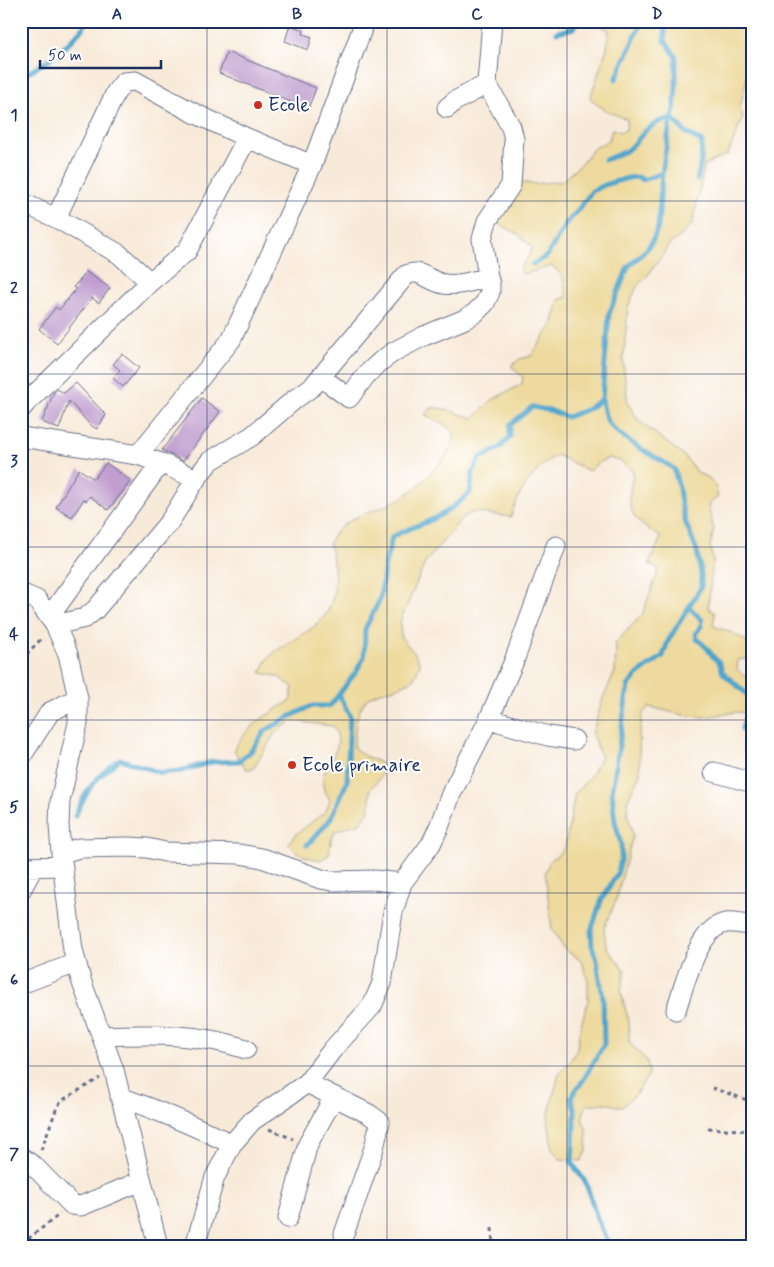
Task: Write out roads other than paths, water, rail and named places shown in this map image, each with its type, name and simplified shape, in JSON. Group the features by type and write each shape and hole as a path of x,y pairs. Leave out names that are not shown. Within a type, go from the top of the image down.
{"street":[{"path":"138,455 231,340 312,164 365,21"},
{"path":"321,377 350,398 367,374 380,361 424,336 465,319 475,313 485,303 490,292 490,284 482,239 487,221 511,185 514,139 511,127 487,84 492,21"},
{"path":"56,218 116,92 124,82 135,82 190,112 247,138 312,164"},
{"path":"447,108 455,101 487,84"},
{"path":"21,409 150,282 187,251 247,138"},
{"path":"21,202 56,218 119,254 150,282"},
{"path":"52,621 85,618 95,610 170,521 196,479 210,461 252,436 321,377 406,276 412,272 441,284 454,284 488,277"},
{"path":"21,437 138,455 196,479"},
{"path":"52,621 160,463"},
{"path":"195,1246 216,1177 232,1144 252,1121 307,1082 333,1049 372,1006 378,995 385,970 393,912 402,883 431,844 451,794 489,719 514,661 556,546"},
{"path":"21,592 37,600 52,621 68,654 78,698 78,723 60,801 62,860 76,963 89,1006 114,1070 158,1246"},
{"path":"24,746 50,712 78,698"},
{"path":"489,719 532,732 574,740"},
{"path":"714,772 753,783"},
{"path":"21,890 27,868 62,860 80,848 128,847 147,848 165,852 239,854 262,858 327,880 374,880 402,883"},
{"path":"676,1010 704,938 712,929 725,923 753,925"},
{"path":"21,984 76,963"},
{"path":"102,1036 181,1035 229,1043 246,1049"},
{"path":"307,1082 369,1114 380,1122 374,1148 344,1234"},
{"path":"120,1097 170,1115 232,1144"},
{"path":"288,1218 308,1144 334,1097"},
{"path":"28,1161 72,1205 81,1206 141,1180"}],"waterway":[{"path":"21,76 40,66 58,53 88,21"},
{"path":"557,32 574,28 578,21"},
{"path":"616,79 642,21"},
{"path":"610,1246 598,1221 586,1183 572,1163 575,1111 571,1097 584,1079 604,1044 603,998 597,960 592,946 591,931 601,901 617,874 621,860 621,844 615,821 612,792 628,686 638,674 663,656 668,641 701,587 697,551 685,521 674,469 620,435 608,422 602,399 609,314 628,267 647,249 658,227 662,173 674,110 676,88 676,57 665,40 665,21"},
{"path":"605,160 626,151 645,131 658,122 672,118 685,132 702,142 697,180"},
{"path":"533,264 547,256 566,223 592,191 628,178 638,177 643,180 662,173"},
{"path":"75,816 93,784 120,759 161,773 180,771 212,762 239,761 252,750 265,731 312,706 330,706 356,672 364,657 365,629 380,599 385,565 392,537 440,515 454,507 470,493 473,472 480,458 500,448 510,437 510,425 532,407 552,411 567,417 588,409 602,399"},
{"path":"689,607 702,620 701,626 696,633 697,639 719,662 723,673 748,695 749,705 742,729"},
{"path":"307,845 330,820 347,782 350,716 339,695"}],"place":[{"name":"Ecole","path":"258,105"},
{"name":"Ecole primaire","path":"292,765"}]}
